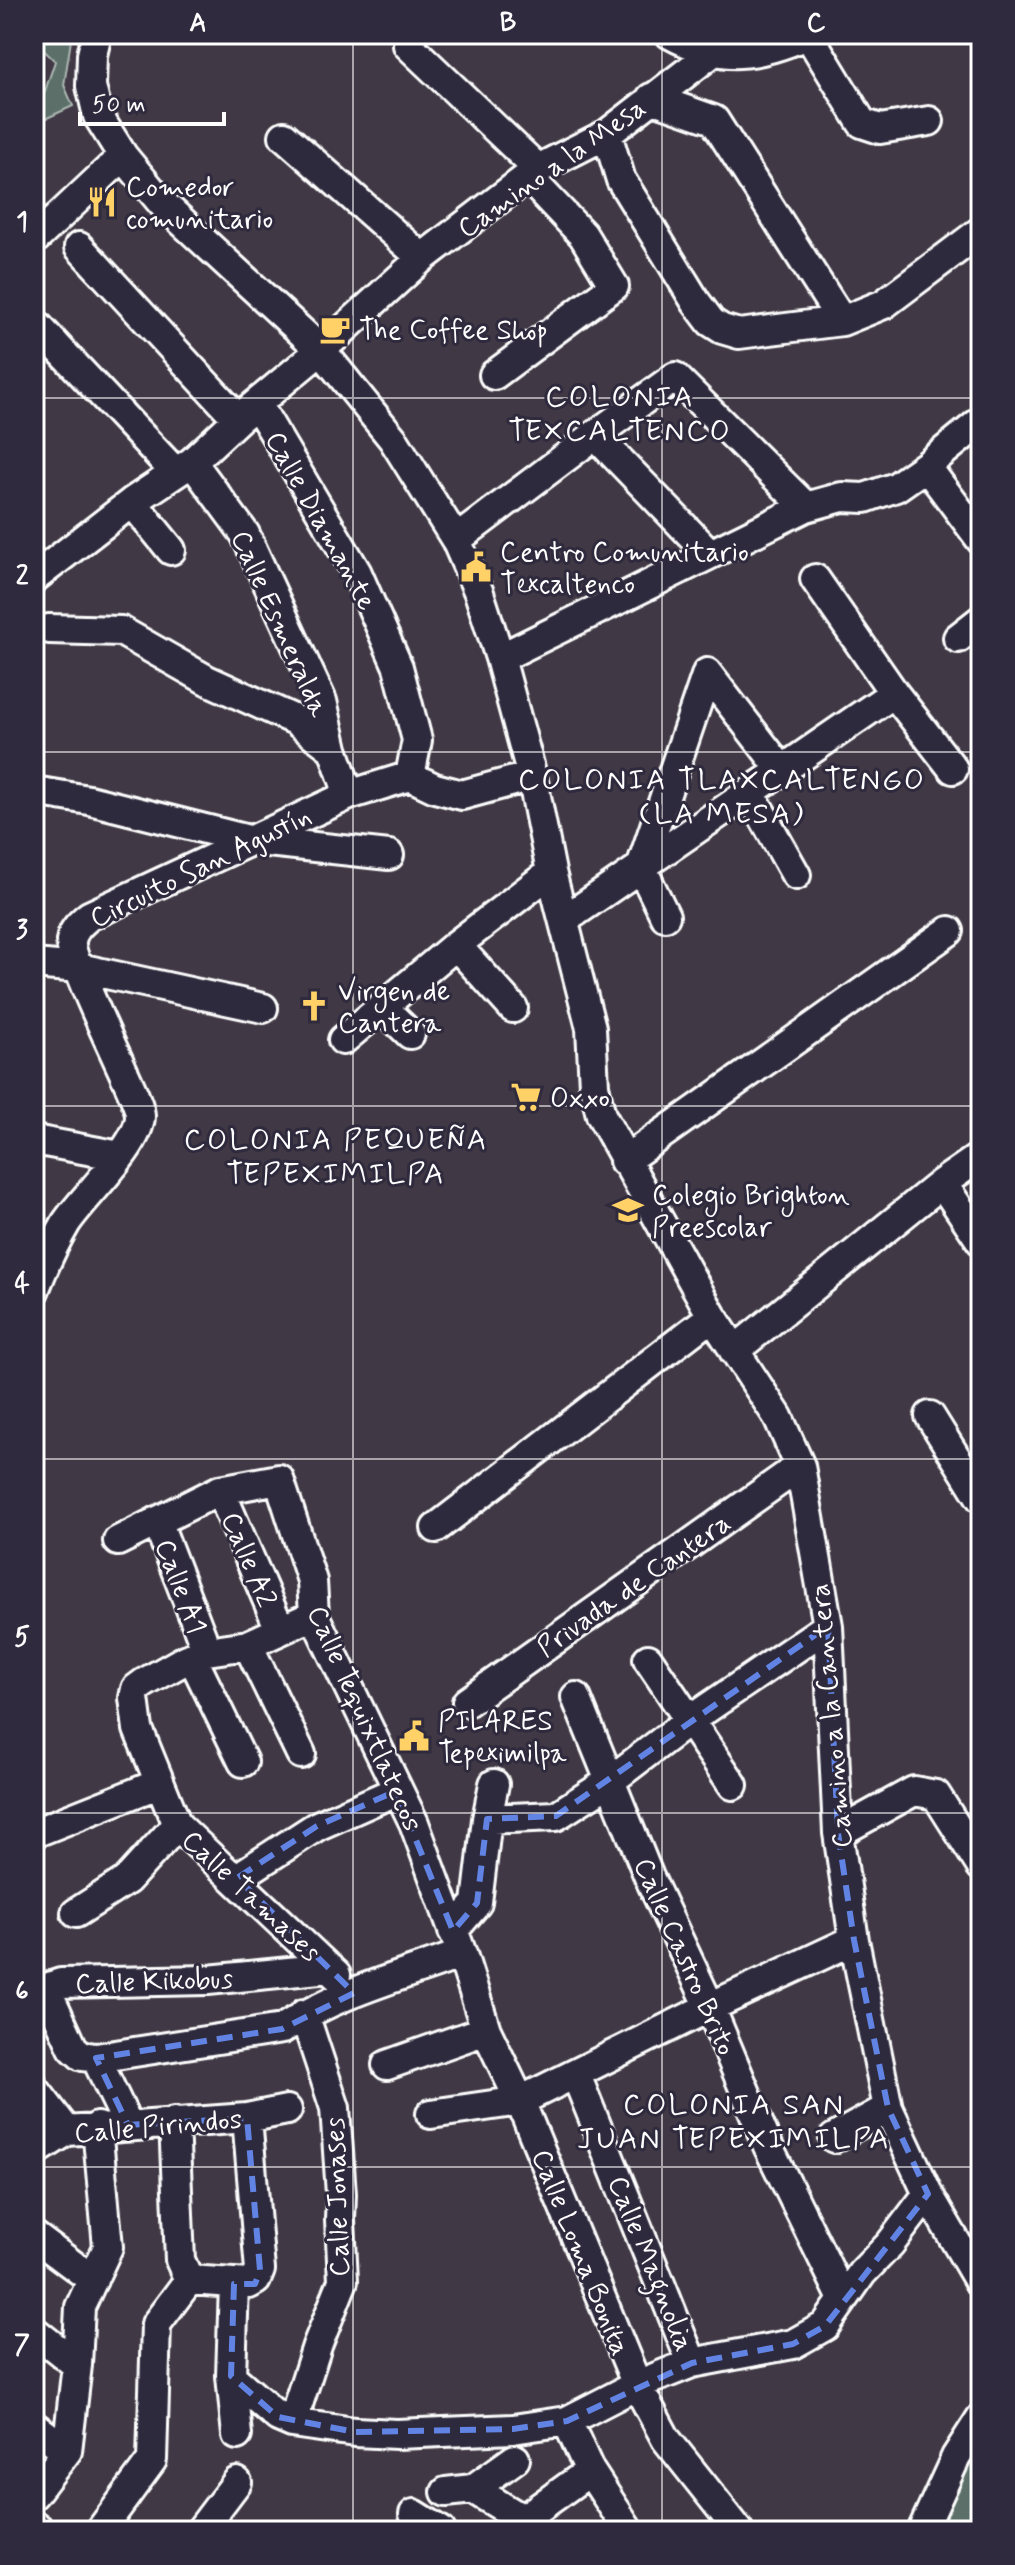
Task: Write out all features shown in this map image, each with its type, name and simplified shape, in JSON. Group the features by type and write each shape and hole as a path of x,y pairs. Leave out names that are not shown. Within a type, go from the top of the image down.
{"street":[{"name":"Camino a la Cantera","path":"97,34 92,55 91,86 98,116 123,156 162,203 321,350 393,439 456,540 479,593 532,776 551,872 591,1028 594,1086 601,1115 712,1316 778,1417 800,1466 828,1626 838,1833 854,1940 888,2108 928,2194 981,2285"},
{"path":"670,34 713,52 767,51 808,34 862,123 880,129 929,121"},
{"path":"408,45 533,173 583,235 614,286 494,375"},
{"name":"Camino a la Mesa","path":"34,578 132,502 183,467 321,350 422,258 533,173 607,134 713,52"},
{"path":"651,98 714,120 842,321"},
{"path":"607,134 621,180 711,322 739,334 842,321 884,304 981,231"},
{"path":"284,136 422,258"},
{"path":"34,240 123,156"},
{"name":"Calle Diamante","path":"79,247 247,411 357,573 398,667 417,740 410,776"},
{"name":"Calle Esmeralda","path":"34,322 183,467 245,534 322,701 333,749 349,795"},
{"path":"456,540 675,377 806,507"},
{"path":"500,658 806,507 842,497 865,498 896,487 981,421"},
{"path":"595,435 710,554"},
{"path":"926,466 981,540"},
{"path":"132,502 171,550"},
{"path":"815,579 894,693 953,769"},
{"path":"958,638 981,620"},
{"path":"49,629 121,631 207,680 295,720 333,749"},
{"path":"665,916 641,867 707,673 782,770"},
{"path":"564,920 894,693"},
{"path":"410,776 435,788 462,795 532,776"},
{"name":"Circuito San Agustín","path":"34,1291 67,1222 120,1156 134,1134 140,1117 135,1098 79,968 71,943 76,927 89,916 249,840 349,795 410,776"},
{"path":"34,791 89,800 249,840 389,855"},
{"path":"750,793 796,875"},
{"path":"343,1040 456,945 551,872"},
{"path":"624,1161 949,931"},
{"path":"456,945 513,1008"},
{"path":"34,964 79,968 263,1008"},
{"path":"382,1007 410,1034"},
{"path":"34,1140 120,1156"},
{"path":"734,1351 942,1183 981,1156"},
{"path":"942,1183 981,1241"},
{"path":"436,1528 712,1316"},
{"path":"930,1416 981,1498"},
{"name":"Privada de Cantera","path":"467,1702 800,1466"},
{"name":"Calle Tequixtlatecos","path":"220,1490 279,1479 312,1581 314,1615 414,1823 458,1942"},
{"path":"118,1541 220,1490"},
{"name":"Calle A2","path":"220,1490 280,1629"},
{"name":"Calle A1","path":"157,1521 200,1654 243,1762"},
{"path":"200,1654 248,1645 314,1615"},
{"path":"487,1819 556,1816 828,1626"},
{"path":"248,1645 301,1754"},
{"name":"Calle Tamases","path":"200,1654 144,1683 136,1689 134,1698 138,1729 177,1825 237,1878 354,1993"},
{"path":"648,1659 733,1785"},
{"name":"Calle Castro Brito","path":"576,1697 649,1877 710,2007 768,2146 843,2299"},
{"path":"34,1833 160,1783"},
{"path":"96,2058 282,2029 304,2014 458,1942 477,1903 494,1784"},
{"path":"237,1878 317,1826 396,1791"},
{"path":"838,1833 914,1791 936,1795 981,1866"},
{"path":"76,1913 127,1880 177,1825"},
{"path":"431,2114 520,2101 854,1940"},
{"name":"Calle Loma Bonita","path":"458,1942 486,2030 520,2101 637,2385 666,2439 739,2531"},
{"name":"Calle Kikobus","path":"128,2125 96,2058 82,2056 73,2048 48,1993 52,1986 61,1983 208,1980 329,1968"},
{"name":"Calle Jonases","path":"292,2423 317,2346 343,2281 341,2194 310,2109 304,2014"},
{"path":"387,2065 486,2030"},
{"name":"Calle Magnolia","path":"576,2075 692,2363"},
{"path":"34,2088 67,2131"},
{"path":"834,2138 888,2108"},
{"name":"Calle Pirindos","path":"34,2152 67,2131 247,2118 310,2109"},
{"path":"189,2280 249,2284 256,2280 260,2270 247,2118"},
{"path":"174,2122 180,2260 189,2280"},
{"path":"34,2494 67,2451 80,2307 108,2247 97,2127"},
{"path":"231,2376 278,2417 292,2423 397,2434 513,2429 567,2421 637,2385 692,2363 793,2344 825,2326 843,2299 928,2194"},
{"path":"34,2236 93,2280"},
{"path":"100,2531 152,2460 156,2324 189,2280"},
{"path":"234,2284 231,2376 237,2435"},
{"path":"34,2331 77,2365"},
{"path":"922,2531 956,2457 981,2418"},
{"path":"567,2421 590,2471 627,2530"},
{"path":"34,2426 67,2451"},
{"path":"515,2459 460,2490 516,2526 590,2471"},
{"path":"200,2531 237,2482"},
{"path":"414,2514 441,2531"},
{"path":"34,2525 42,2531"}],"highlighted area":[{"path":"828,1626 838,1833 854,1940 888,2108 928,2194 825,2326 793,2344 692,2363 567,2421 513,2429 355,2432 278,2417 231,2376 234,2284 255,2284 260,2270 247,2118 128,2125 96,2058 282,2029 354,1993 237,1878 317,1826 396,1791 453,1931 477,1903 487,1819 556,1816"}],"green space":[{"path":"34,34 72,34 64,85 73,106 34,124 55,61 34,41"},
{"path":"981,2446 981,2531 937,2531 962,2473"}],"place":[{"name":"Comedor comunitario","path":"102,202"},
{"name":"The Coffee Shop","path":"335,329"},
{"name":"Centro Comunitario Texcaltenco","path":"476,567"},
{"name":"Virgen de Cantera","path":"314,1006"},
{"name":"Oxxo","path":"526,1097"},
{"name":"Colegio Brighton Preescolar","path":"628,1210"},
{"name":"PILARES Tepeximilpa","path":"414,1736"}],"district":[{"name":"COLONIA TEXCALTENCO","path":"620,413"},
{"name":"COLONIA TLAXCALTENGO (LA MESA)","path":"722,796"},
{"name":"COLONIA PEQUEÑA TEPEXIMILPA","path":"336,1156"},
{"name":"COLONIA SAN JUAN TEPEXIMILPA","path":"734,2121"}]}
